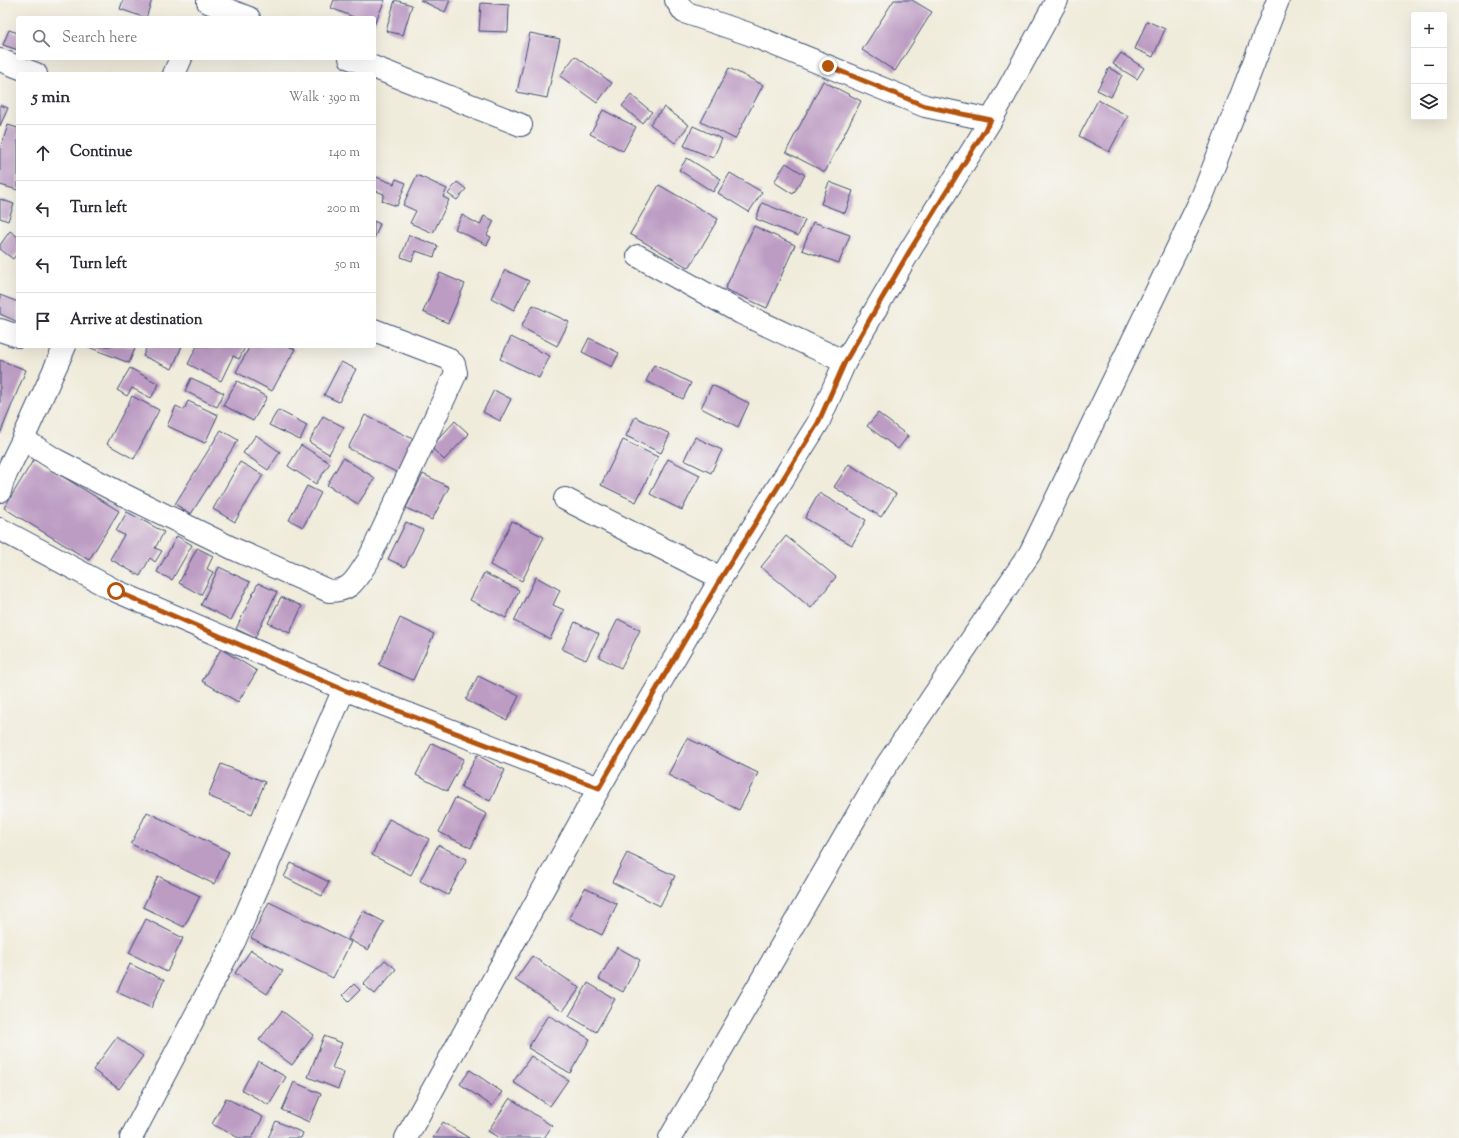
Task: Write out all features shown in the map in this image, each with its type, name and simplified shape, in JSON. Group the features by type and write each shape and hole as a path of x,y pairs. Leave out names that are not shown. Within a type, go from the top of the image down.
{"street":[{"path":"676,0 684,12 749,34 925,106 991,120"},
{"path":"406,1138 599,788 721,578 818,423 845,362 909,252 991,120 1057,0"},
{"path":"670,1138 882,772 1030,553 1202,197 1278,0"},
{"path":"205,7 241,16"},
{"path":"0,60 31,72"},
{"path":"175,72 180,60"},
{"path":"355,60 521,125"},
{"path":"638,256 741,313 845,362"},
{"path":"0,330 16,335"},
{"path":"23,439 56,460 234,549 329,591 339,591 348,588 368,561 456,373 454,364 447,358 376,331"},
{"path":"0,491 3,480 23,439 58,348"},
{"path":"565,499 721,578"},
{"path":"0,529 116,591 344,690 599,788"},
{"path":"131,1138 234,942 344,690"}],"building":[{"path":"123,0 152,0 147,16 140,16 120,9"},
{"path":"334,0 385,0 376,20 376,16 351,16 331,8"},
{"path":"395,0 412,5 403,35 386,31"},
{"path":"420,0 450,0 445,12"},
{"path":"894,0 912,0 932,12 895,71 862,50"},
{"path":"481,3 509,5 508,32 479,31"},
{"path":"1147,21 1165,29 1153,57 1135,49"},
{"path":"9,30 16,32 16,49 3,45"},
{"path":"530,33 560,39 547,98 517,92"},
{"path":"1121,53 1144,68 1137,79 1113,64"},
{"path":"575,56 612,83 597,103 560,76"},
{"path":"729,68 763,85 735,139 701,122"},
{"path":"1109,68 1122,75 1111,97 1097,90"},
{"path":"823,81 861,101 825,172 786,152"},
{"path":"631,95 652,112 642,123 622,106"},
{"path":"1098,100 1128,116 1109,152 1079,136"},
{"path":"0,105 8,108 0,126"},
{"path":"664,107 689,125 675,143 650,124"},
{"path":"603,110 636,127 623,151 590,134"},
{"path":"8,125 16,127 16,189 0,185 0,149"},
{"path":"693,126 722,139 713,158 684,146"},
{"path":"687,158 721,179 713,192 679,170"},
{"path":"786,163 805,175 793,194 774,182"},
{"path":"730,173 762,192 749,212 718,193"},
{"path":"417,175 447,189 443,197 449,200 433,233 410,223 416,211 403,205"},
{"path":"376,177 394,184 396,179 406,183 397,206 382,201 384,194 376,191"},
{"path":"457,182 466,189 457,200 448,194"},
{"path":"829,182 853,191 845,213 821,204"},
{"path":"659,185 718,219 689,268 630,234"},
{"path":"0,199 14,204 8,221 0,218"},
{"path":"762,203 805,220 798,236 756,219"},
{"path":"462,215 480,225 484,216 494,221 487,235 491,237 487,245 455,229"},
{"path":"376,222 380,224 376,234"},
{"path":"813,222 850,235 839,263 802,250"},
{"path":"754,226 795,245 767,308 725,289"},
{"path":"10,231 16,236 16,255 13,259 0,249 0,245"},
{"path":"409,235 438,246 434,257 416,251 412,261 401,257"},
{"path":"505,270 529,281 514,310 491,298"},
{"path":"440,273 465,284 448,323 423,312"},
{"path":"0,295 16,301 16,321 0,314"},
{"path":"533,305 569,322 557,346 521,327"},
{"path":"511,337 550,356 539,378 500,359"},
{"path":"589,338 619,353 612,367 582,352"},
{"path":"91,348 135,348 129,363"},
{"path":"146,348 181,348 172,369 143,356"},
{"path":"196,348 244,348 239,359 233,356 221,381 188,364"},
{"path":"249,348 295,349 272,391 236,372"},
{"path":"0,360 26,370 0,434"},
{"path":"341,362 356,369 339,402 324,395"},
{"path":"654,365 691,383 683,399 646,381"},
{"path":"130,368 159,384 151,398 132,388 127,396 117,390"},
{"path":"191,378 224,393 217,407 185,391"},
{"path":"237,381 267,397 253,421 223,405"},
{"path":"712,385 749,403 738,427 701,408"},
{"path":"494,390 511,399 500,421 483,412"},
{"path":"132,396 159,410 134,459 107,444"},
{"path":"188,401 218,415 205,443 167,426 176,406 184,410"},
{"path":"278,410 307,425 300,440 269,425"},
{"path":"878,413 908,436 898,449 867,426"},
{"path":"365,415 419,442 402,475 348,448"},
{"path":"323,416 344,427 329,454 309,442"},
{"path":"635,417 670,434 661,453 626,436"},
{"path":"455,421 469,434 444,460 431,447"},
{"path":"221,430 238,440 191,514 175,504"},
{"path":"256,435 280,452 268,470 243,453"},
{"path":"695,437 722,450 711,473 684,460"},
{"path":"623,440 658,457 636,502 601,485"},
{"path":"301,445 330,463 316,484 288,466"},
{"path":"343,458 375,478 358,504 327,485"},
{"path":"34,459 119,511 89,560 4,508"},
{"path":"668,459 700,475 682,510 650,494"},
{"path":"240,462 263,475 235,522 213,509"},
{"path":"849,464 896,494 881,517 834,487"},
{"path":"423,474 449,487 432,520 406,508"},
{"path":"307,486 321,493 303,527 289,520"},
{"path":"819,493 866,520 852,545 805,518"},
{"path":"127,512 164,532 155,548 162,551 155,562 150,558 140,576 110,559 124,535 116,531"},
{"path":"512,521 544,537 522,581 490,565"},
{"path":"406,522 423,530 405,567 388,559"},
{"path":"177,536 192,545 172,580 157,572"},
{"path":"786,536 836,577 811,608 761,567"},
{"path":"197,548 213,556 207,569 213,572 201,595 179,583"},
{"path":"219,567 250,582 231,620 201,605"},
{"path":"484,573 519,590 506,618 470,600"},
{"path":"536,577 560,590 553,605 564,610 550,639 514,621"},
{"path":"258,583 277,592 255,638 236,629"},
{"path":"281,597 302,606 290,633 268,623"},
{"path":"400,618 434,634 413,680 379,665"},
{"path":"618,619 640,630 621,668 599,657"},
{"path":"575,622 599,634 586,660 562,649"},
{"path":"221,649 257,671 238,702 202,681"},
{"path":"478,676 519,696 507,720 466,700"},
{"path":"687,738 758,773 739,810 668,775"},
{"path":"432,743 464,759 447,791 416,775"},
{"path":"477,755 505,770 490,801 461,787"},
{"path":"221,764 265,782 252,814 208,796"},
{"path":"455,798 487,814 471,848 439,832"},
{"path":"147,812 229,852 214,884 131,844"},
{"path":"389,819 429,839 411,875 372,855"},
{"path":"438,845 467,859 448,895 420,881"},
{"path":"627,853 675,876 660,906 612,882"},
{"path":"291,863 329,882 322,896 284,877"},
{"path":"158,876 200,896 184,927 143,907"},
{"path":"585,888 617,904 602,935 569,918"},
{"path":"269,902 351,942 333,978 251,938"},
{"path":"363,911 384,922 368,950 348,939"},
{"path":"146,919 183,938 167,972 129,953"},
{"path":"617,947 640,960 623,992 599,979"},
{"path":"251,950 283,971 267,994 235,973"},
{"path":"532,956 580,988 563,1011 515,980"},
{"path":"385,960 396,969 375,994 363,984"},
{"path":"130,964 164,980 151,1008 117,992"},
{"path":"588,983 615,999 596,1032 569,1016"},
{"path":"354,984 360,990 349,1001 343,995"},
{"path":"282,1011 314,1035 292,1065 259,1040"},
{"path":"548,1015 590,1039 570,1073 528,1048"},
{"path":"324,1036 342,1043 332,1068 344,1073 338,1089 308,1077"},
{"path":"117,1037 143,1056 119,1089 93,1070"},
{"path":"531,1056 568,1080 550,1106 513,1082"},
{"path":"258,1061 286,1077 269,1105 242,1090"},
{"path":"470,1070 502,1092 492,1106 460,1084"},
{"path":"294,1082 321,1094 309,1122 282,1110"},
{"path":"226,1098 263,1117 252,1138 239,1138 212,1124"},
{"path":"510,1098 552,1126 544,1138 499,1138 488,1131"},
{"path":"276,1121 303,1133 301,1138 268,1138"},
{"path":"443,1122 469,1138 433,1138"}],"route":[{"path":"116,591 344,690 599,788 721,578 818,423 845,362 909,252 991,120 925,106 828,66"}]}
